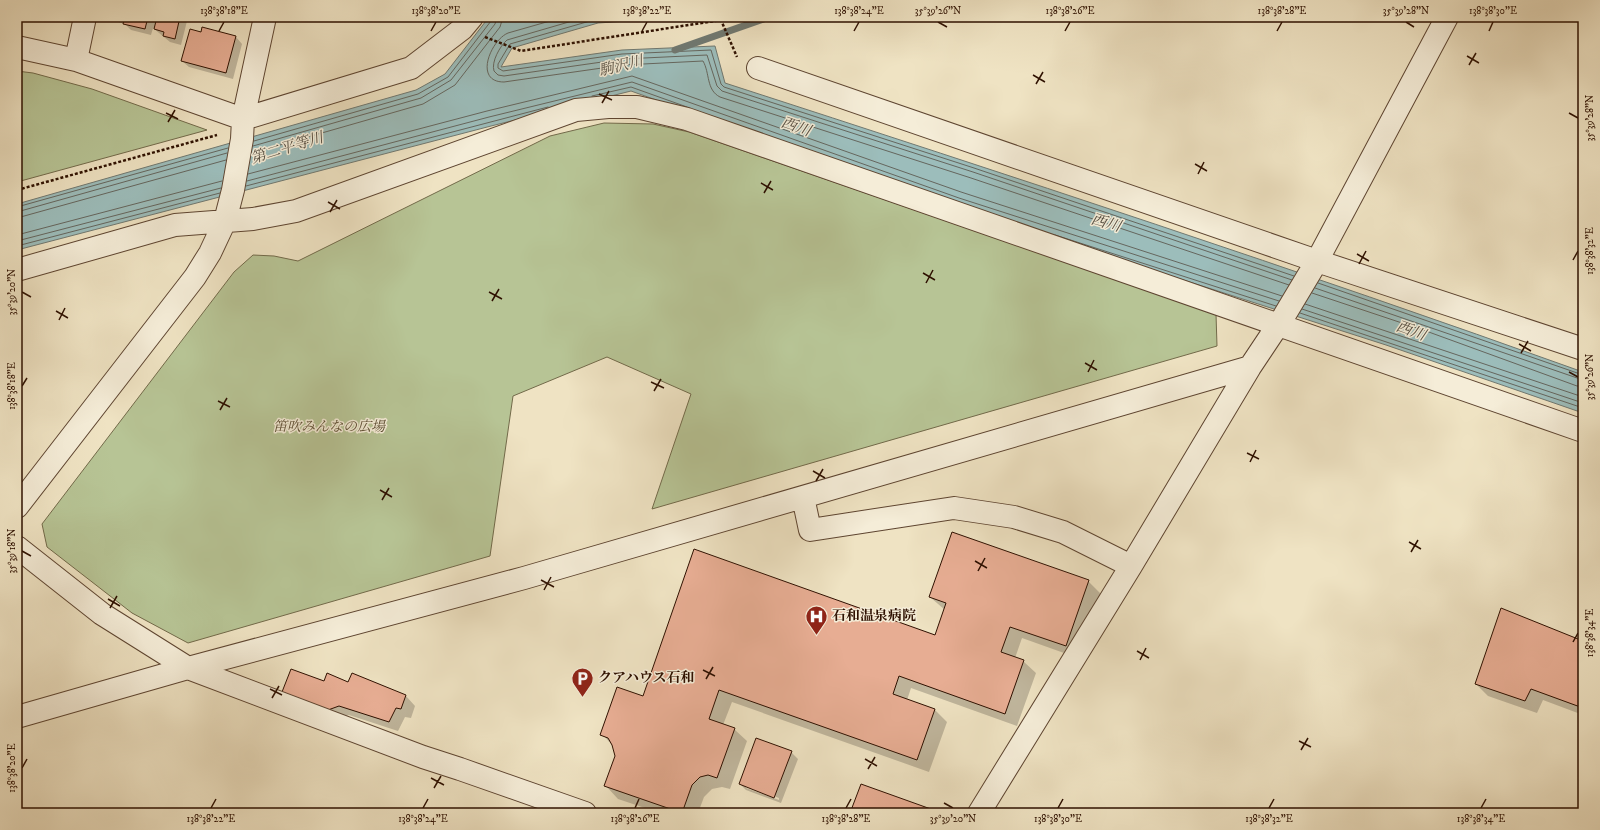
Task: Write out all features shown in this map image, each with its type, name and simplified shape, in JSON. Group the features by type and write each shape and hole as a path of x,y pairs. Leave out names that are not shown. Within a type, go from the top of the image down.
{"street":[{"path":"76,60 85,17"},
{"path":"17,507 195,277 210,253 225,221 233,190 242,129 265,17"},
{"path":"979,813 1131,566 1250,367 1281,321 1313,268 1447,17"},
{"path":"17,47 76,60 242,129 411,68 462,29 477,26"},
{"path":"758,68 1313,268 1583,349"},
{"path":"17,270 175,225 253,220 296,211 576,110 608,107 637,107 687,119 1281,321 1583,431"},
{"path":"17,717 188,668 524,578 1250,367"},
{"path":"803,497 810,530 954,508 1014,517 1063,532 1131,566"},
{"path":"17,547 102,614 188,668 423,757 585,813"}],"path":[{"path":"477,26 521,51 721,20 733,48"},
{"path":"17,190 242,129"}],"green space":[{"path":"17,71 33,73 92,89 207,130 17,182"},
{"name":"笛吹みんなの広場","path":"604,123 653,124 689,132 1216,314 1217,346 652,509 691,394 607,357 513,396 490,556 188,643 132,613 47,547 42,524 234,272 253,255 274,256 298,261 550,136"}],"water":[{"path":"489,17 684,17 598,23 512,48 501,67 622,50 715,46 725,83 1048,188 1262,260 1583,372 1583,413 1386,345 956,207 631,91 491,126 17,250 17,204 416,90 445,74"}],"building":[{"path":"114,17 148,17 145,29 123,24 124,20"},
{"path":"157,17 180,17 175,39 163,36 164,32 154,29"},
{"path":"202,27 236,36 226,73 181,61 190,29 201,32"},
{"path":"952,532 1089,580 1066,646 1010,627 1001,652 1024,660 1005,714 899,676 893,694 935,709 917,760 719,690 709,719 735,728 717,778 708,775 700,777 692,785 682,813 604,786 615,756 608,738 600,735 617,687 643,696 694,549 935,635 946,603 929,597"},
{"path":"1501,608 1583,641 1583,708 1531,689 1525,701 1475,684"},
{"path":"291,669 324,681 327,673 348,682 352,673 406,695 401,709 396,708 389,722 339,706 328,710 282,692"},
{"path":"756,738 792,751 774,798 739,784"},
{"path":"861,784 942,813 850,813"}],"waterway":[{"name":"駒沢川","path":"675,50 769,17"}],"place":[{"name":"石和温泉病院","path":"816,636"},
{"name":"クアハウス石和","path":"582,698"}],"water label":[{"name":"西川","path":"796,127"},
{"name":"第二平等川","path":"287,148"},
{"name":"西川","path":"1106,223"},
{"name":"西川","path":"1411,331"}]}
